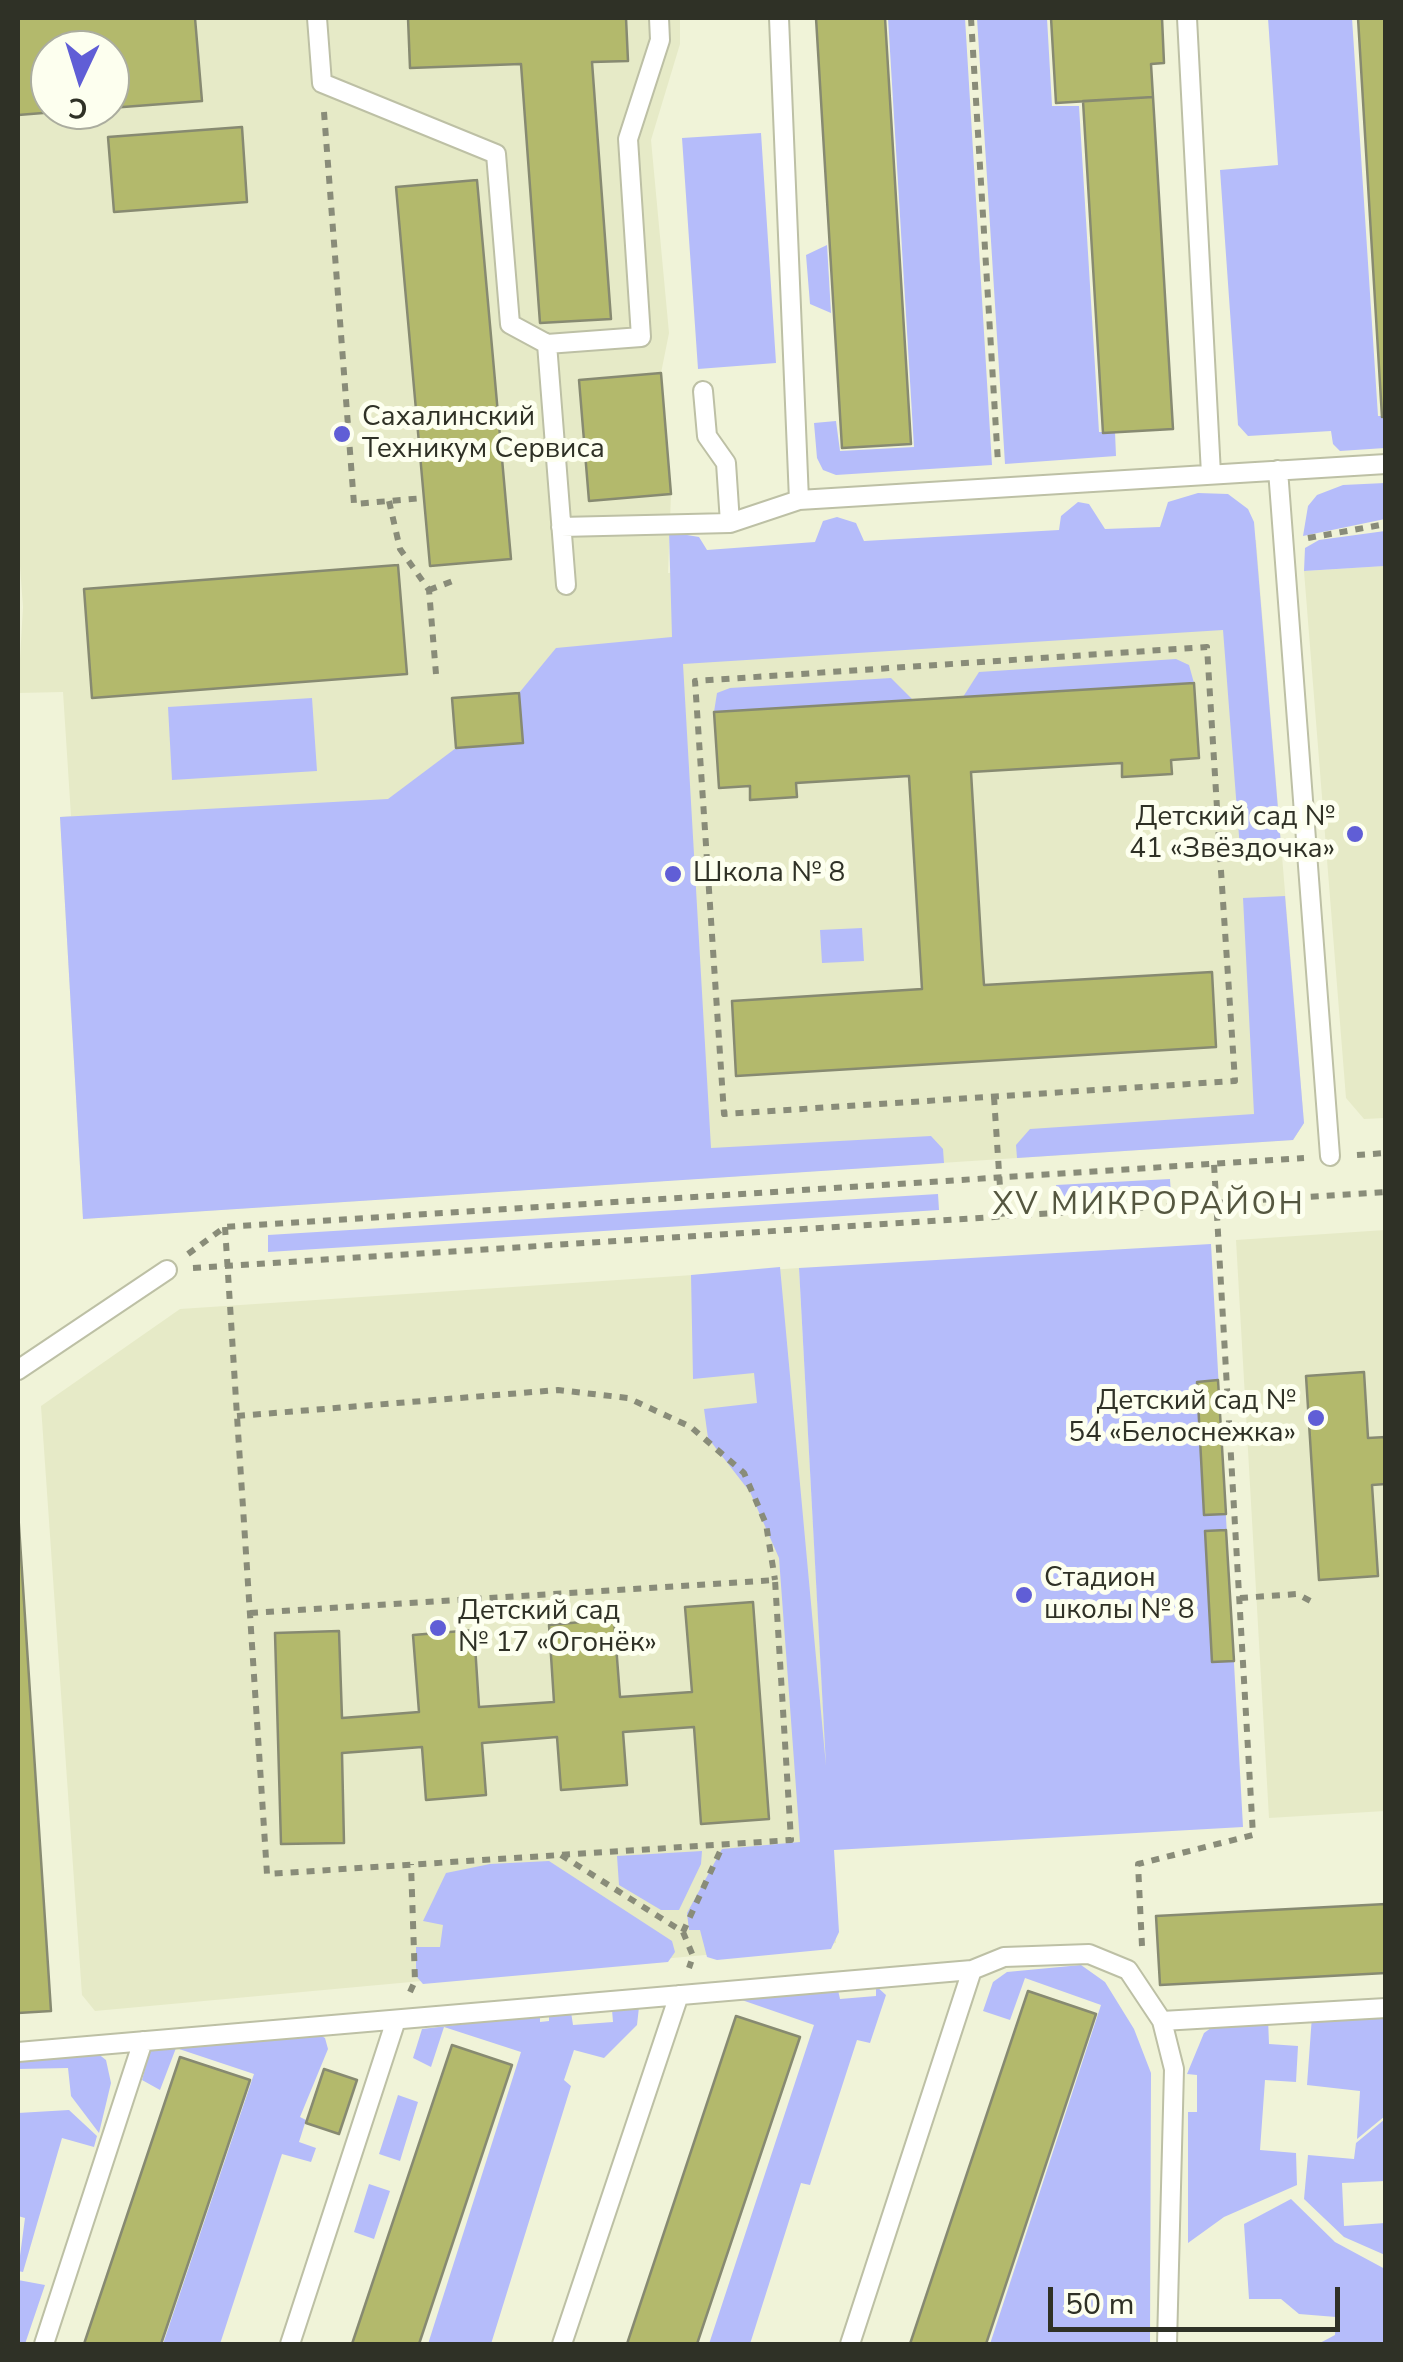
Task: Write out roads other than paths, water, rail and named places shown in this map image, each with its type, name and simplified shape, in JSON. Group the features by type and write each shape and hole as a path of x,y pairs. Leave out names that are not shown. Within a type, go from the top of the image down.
{"lane":[{"path":"317,18 322,84 496,154 510,324 547,344 641,337 628,139 660,40 659,18"},
{"path":"779,18 799,500"},
{"path":"1187,18 1211,474"},
{"path":"547,344 566,586"},
{"path":"703,390 707,436 726,463 730,523"},
{"path":"561,528 730,523 799,500 1386,464"},
{"path":"1278,470 1330,1156"},
{"path":"18,1370 166,1270"},
{"path":"18,2052 972,1970 1004,1957 1090,1954 1128,1970 1162,2021 1174,2069 1167,2344"},
{"path":"850,2344 972,1970"},
{"path":"562,2344 679,1995"},
{"path":"1162,2021 1386,2008"},
{"path":"290,2344 396,2020"},
{"path":"44,2344 143,2041"}],"place":[{"name":"Сахалинский Техникум Сервиса","path":"342,434"},
{"name":"Детский сад № 41 «Звёздочка»","path":"1355,834"},
{"name":"Школа № 8","path":"673,874"},
{"name":"Детский сад № 54 «Белоснежка»","path":"1316,1418"},
{"name":"Стадион школы № 8","path":"1024,1595"},
{"name":"Детский сад № 17 «Огонёк»","path":"438,1628"}],"district":[{"name":"XV МИКРОРАЙОН","path":"1149,1206"}]}
